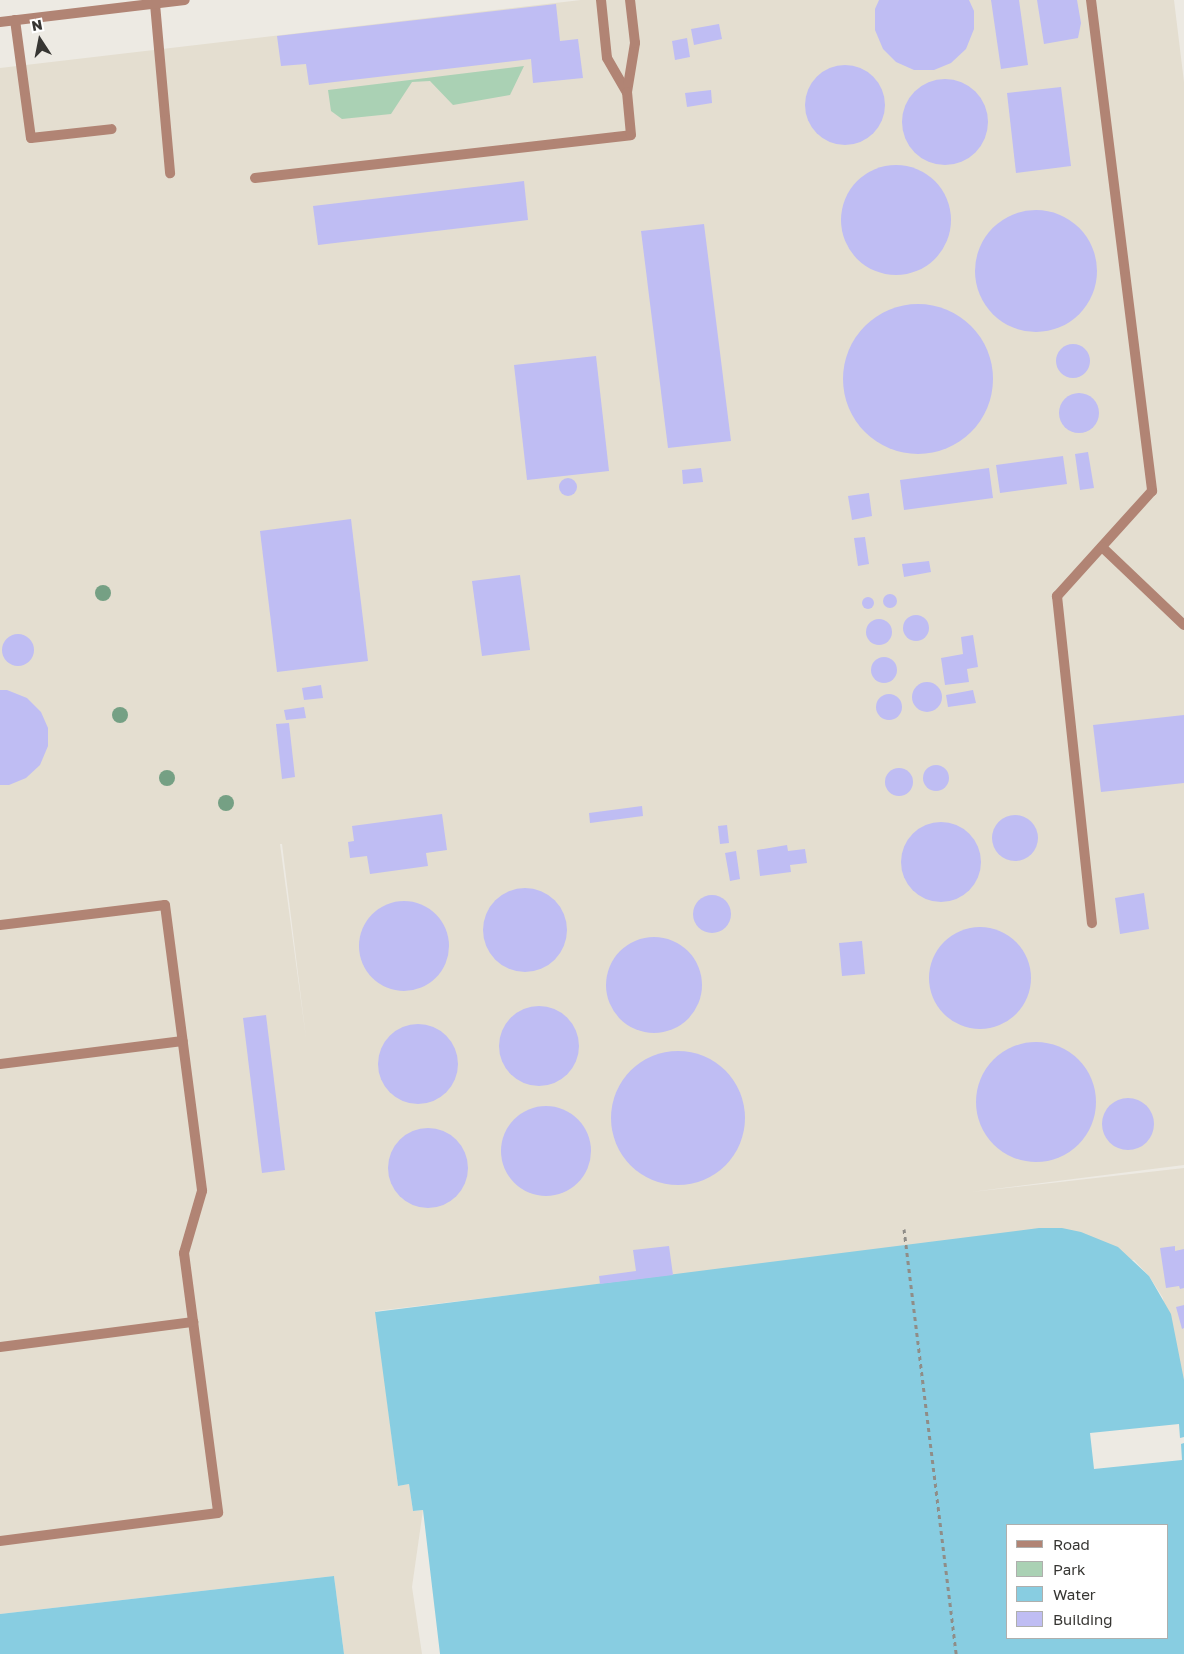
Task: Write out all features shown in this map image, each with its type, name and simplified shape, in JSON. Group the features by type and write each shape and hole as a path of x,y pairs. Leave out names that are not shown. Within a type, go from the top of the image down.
{"street":[{"path":"0,22 185,0"},
{"path":"601,0 608,58 627,92"},
{"path":"255,178 632,135 627,92 635,43 630,0"},
{"path":"1091,0 1152,491 1057,596 1092,923"},
{"path":"155,4 170,173"},
{"path":"15,20 31,138 112,129"},
{"path":"1102,547 1184,625"},
{"path":"0,925 165,905 202,1191 184,1253 218,1513 0,1541"},
{"path":"0,1064 183,1041"},
{"path":"0,1347 193,1322"}],"path":[{"path":"904,1229 956,1654"}],"shaded area":[{"path":"581,0 1174,0 1184,82 1184,1165 971,1192 1184,1168 1184,1448 1163,1298 1149,1276 1134,1260 637,1280 376,1311 398,1486 409,1484 413,1511 423,1510 412,1587 422,1654 344,1654 334,1576 0,1614 0,68","holes":["280,844 282,844 306,1038"]}],"green space":[{"path":"524,66 510,95 453,105 430,81 412,82 391,114 342,119 331,111 328,90"}],"water":[{"path":"1039,1228 1062,1228 1081,1232 1118,1247 1149,1276 1171,1314 1184,1380 1184,1654 440,1654 423,1510 413,1511 409,1484 398,1486 375,1312"},
{"path":"334,1576 344,1654 0,1654 0,1614"}],"pier":[{"path":"1179,1424 1180,1438 1184,1437 1184,1443 1181,1444 1182,1460 1094,1469 1090,1433"}],"building":[{"path":"879,0 969,0 974,11 974,29 966,49 951,63 934,70 914,70 896,62 883,49 875,30 875,9"},
{"path":"991,0 1019,0 1028,65 1001,69"},
{"path":"1037,0 1077,0 1081,23 1078,38 1044,44"},
{"path":"556,4 560,41 578,39 583,78 533,83 531,59 309,85 306,64 281,66 277,36"},
{"path":"719,24 722,39 694,45 691,29"},
{"path":"687,38 690,57 675,60 672,41"},
{"path":"845,65 860,68 873,77 882,90 885,105 882,120 873,133 860,142 845,145 830,142 817,133 808,120 805,105 808,90 817,77 830,68"},
{"path":"945,79 962,82 976,91 985,105 988,122 985,139 976,153 962,162 945,165 928,162 914,153 905,139 902,122 905,105 914,91 928,82"},
{"path":"1061,87 1071,166 1016,173 1007,93"},
{"path":"711,90 712,103 687,107 685,93"},
{"path":"896,165 917,169 935,181 947,199 951,220 947,241 935,259 917,271 896,275 875,271 857,259 845,241 841,220 845,199 857,181 875,169"},
{"path":"524,181 528,220 318,245 313,206"},
{"path":"1036,210 1059,215 1079,228 1092,248 1097,271 1092,294 1079,314 1059,327 1036,332 1013,327 993,314 980,294 975,271 980,248 993,228 1013,215"},
{"path":"704,224 731,441 668,448 641,231"},
{"path":"918,304 947,310 971,326 987,350 993,379 987,408 971,432 947,448 918,454 889,448 865,432 849,408 843,379 849,350 865,326 889,310"},
{"path":"1073,344 1080,345 1085,349 1089,354 1089,368 1085,373 1080,377 1073,378 1066,377 1061,373 1057,368 1056,361 1057,354 1061,349 1066,345"},
{"path":"596,356 609,471 527,480 514,365"},
{"path":"1079,393 1093,399 1099,413 1093,427 1079,433 1065,427 1059,413 1065,399"},
{"path":"1088,452 1094,488 1080,490 1075,454"},
{"path":"1063,456 1067,484 1000,493 996,465"},
{"path":"701,468 703,482 683,484 682,470"},
{"path":"989,468 993,498 904,510 900,480"},
{"path":"568,478 574,481 577,487 574,493 568,496 562,493 559,487 562,481"},
{"path":"869,493 872,516 852,520 848,496"},
{"path":"351,519 368,661 277,672 260,531"},
{"path":"865,537 869,564 858,566 854,538"},
{"path":"929,561 931,572 904,577 902,564"},
{"path":"520,575 530,650 482,656 472,581"},
{"path":"887,594 893,594 897,601 893,608 887,608 883,604 883,598"},
{"path":"870,597 873,598 873,608 866,609 863,608 862,601 863,598"},
{"path":"916,615 925,619 929,628 925,637 916,641 907,637 903,628 907,619"},
{"path":"879,619 888,623 892,632 888,641 879,645 870,641 866,632 870,623"},
{"path":"18,634 30,638 34,650 30,662 18,666 6,662 2,650 6,638"},
{"path":"973,635 978,667 967,669 969,682 945,685 941,658 963,654 961,637"},
{"path":"884,657 893,661 897,670 893,679 884,683 875,679 871,670 875,661"},
{"path":"927,682 938,686 942,697 938,708 927,712 916,708 912,697 916,686"},
{"path":"321,685 323,698 304,700 302,688"},
{"path":"0,690 7,690 27,698 41,712 48,728 48,746 40,765 26,778 9,785 0,785"},
{"path":"973,690 976,703 948,707 946,695"},
{"path":"889,694 898,698 902,707 898,716 889,720 880,716 876,707 880,698"},
{"path":"304,707 306,718 286,720 284,710"},
{"path":"1184,715 1184,783 1101,792 1093,725"},
{"path":"289,723 295,777 282,779 276,724"},
{"path":"936,765 945,769 949,778 945,787 936,791 927,787 923,778 927,769"},
{"path":"899,768 909,772 913,782 909,792 899,796 889,792 885,782 889,772"},
{"path":"642,806 643,816 590,823 589,813"},
{"path":"442,814 447,850 426,853 428,866 370,874 367,856 350,858 348,842 354,841 352,826"},
{"path":"1011,815 1019,815 1028,819 1034,825 1038,838 1034,851 1028,857 1019,861 1011,861 1002,857 996,851 992,842 992,834 996,825 1002,819"},
{"path":"941,822 956,825 969,834 978,847 981,862 978,877 969,890 956,899 941,902 926,899 913,890 904,877 901,862 904,847 913,834 926,825"},
{"path":"727,825 729,843 720,844 718,826"},
{"path":"787,845 788,851 805,849 807,863 790,865 791,872 760,876 757,850"},
{"path":"736,851 740,879 730,881 725,853"},
{"path":"525,888 541,891 555,900 564,914 567,930 564,946 555,960 541,969 525,972 509,969 495,960 486,946 483,930 486,914 495,900 509,891"},
{"path":"1144,893 1149,929 1120,934 1115,898"},
{"path":"712,895 726,900 731,914 726,928 712,933 698,928 693,914 698,900"},
{"path":"404,901 421,904 436,914 446,929 449,946 446,963 436,978 421,988 404,991 387,988 372,978 362,963 359,946 362,929 372,914 387,904"},
{"path":"980,927 990,928 1009,935 1023,949 1030,968 1030,988 1023,1007 1009,1021 990,1028 980,1029 970,1028 951,1021 937,1007 930,988 929,978 930,968 937,949 951,935 970,928"},
{"path":"654,937 673,940 688,951 699,966 702,985 699,1004 688,1019 673,1030 654,1033 635,1030 620,1019 609,1004 606,985 609,966 620,951 635,940"},
{"path":"862,941 865,974 842,976 839,943"},
{"path":"539,1006 554,1009 567,1018 576,1031 579,1046 576,1061 567,1074 554,1083 539,1086 524,1083 511,1074 502,1061 499,1046 502,1031 511,1018 524,1009"},
{"path":"266,1015 285,1170 262,1173 243,1018"},
{"path":"418,1024 433,1027 446,1036 455,1049 458,1064 455,1079 446,1092 433,1101 418,1104 403,1101 390,1092 381,1079 378,1064 381,1049 390,1036 403,1027"},
{"path":"1036,1042 1048,1043 1059,1047 1069,1052 1078,1060 1086,1069 1091,1079 1095,1090 1095,1114 1091,1125 1086,1135 1078,1144 1069,1152 1059,1157 1048,1161 1036,1162 1024,1161 1013,1157 1003,1152 994,1144 986,1135 981,1125 977,1114 976,1102 977,1090 981,1079 986,1069 994,1060 1003,1052 1013,1047 1024,1043"},
{"path":"678,1051 704,1056 715,1062 725,1071 734,1081 740,1092 745,1118 740,1144 734,1155 725,1165 715,1174 704,1180 678,1185 652,1180 641,1174 631,1165 622,1155 616,1144 611,1118 616,1092 622,1081 631,1071 641,1062 652,1056"},
{"path":"1128,1098 1142,1102 1150,1110 1154,1124 1150,1138 1142,1146 1128,1150 1114,1146 1106,1138 1102,1124 1106,1110 1114,1102"},
{"path":"546,1106 563,1109 578,1119 588,1134 591,1151 588,1168 578,1183 563,1193 546,1196 529,1193 514,1183 504,1168 501,1151 504,1134 514,1119 529,1109"},
{"path":"428,1128 443,1131 456,1140 465,1153 468,1168 465,1183 456,1196 443,1205 428,1208 413,1205 400,1196 391,1183 388,1168 391,1153 400,1140 413,1131"},
{"path":"669,1246 673,1275 600,1284 599,1276 636,1271 633,1250"},
{"path":"1175,1246 1175,1251 1184,1249 1184,1288 1180,1289 1179,1286 1166,1288 1160,1248"},
{"path":"1184,1305 1184,1328 1182,1329 1176,1307"}]}
